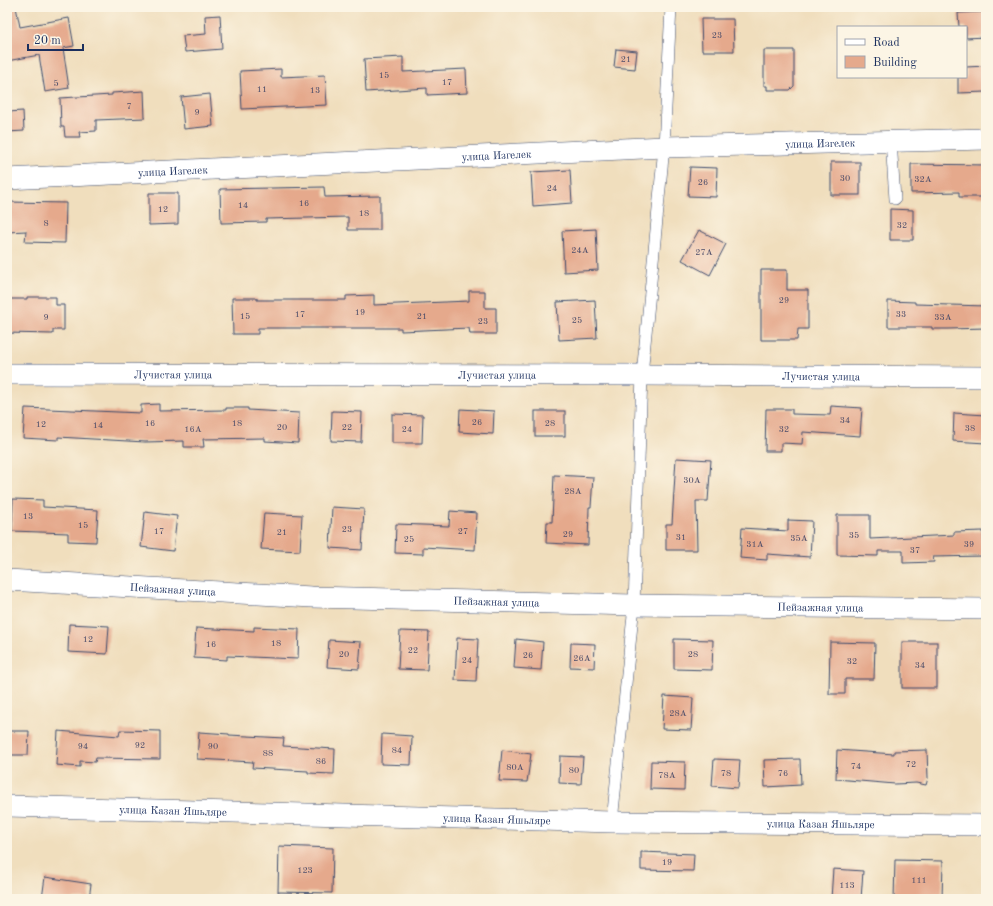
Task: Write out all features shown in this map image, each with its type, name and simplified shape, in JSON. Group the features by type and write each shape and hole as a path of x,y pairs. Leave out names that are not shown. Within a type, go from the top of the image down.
{"street":[{"name":"улица Изгелек","path":"7,179 664,147 986,139"},
{"name":"Лучистая улица","path":"7,374 642,375 986,378"},
{"name":"Пейзажная улица","path":"7,580 312,597 634,605 986,609"},
{"name":"улица Казан Яшьляре","path":"7,806 612,822 986,825"}],"lane":[{"path":"612,822 634,605 642,375 664,147 671,7"},
{"path":"891,142 895,200"}],"building":[{"path":"7,7 16,7 20,27 69,18 74,46 63,48 69,88 45,92 39,55 7,61"},
{"path":"986,12 986,37 967,38 967,26 959,26 958,13"},
{"path":"220,15 222,49 185,52 183,36 206,34 205,16"},
{"path":"701,19 733,19 734,51 702,51"},
{"path":"616,49 637,51 635,69 614,67"},
{"path":"764,50 794,50 794,86 790,90 767,90 767,86 764,86"},
{"path":"403,57 403,72 466,69 467,93 427,95 427,88 366,92 364,59"},
{"path":"986,66 986,92 958,93 958,78 967,78 967,67"},
{"path":"281,69 281,77 325,75 327,105 242,109 240,71"},
{"path":"144,91 145,118 96,120 96,131 79,132 80,137 65,137 64,127 61,127 60,98 112,95 112,93"},
{"path":"210,94 213,126 184,129 181,97"},
{"path":"23,111 24,131 7,132 7,112"},
{"path":"831,162 860,162 860,195 831,195"},
{"path":"911,164 986,165 986,197 959,197 959,192 911,193"},
{"path":"690,167 717,168 716,197 688,196"},
{"path":"570,170 572,203 533,206 531,172"},
{"path":"324,187 325,197 380,196 380,230 348,230 348,217 266,219 266,222 221,223 220,189"},
{"path":"149,193 178,193 178,224 149,225"},
{"path":"7,202 66,203 65,243 25,242 26,231 7,232"},
{"path":"890,209 913,210 913,240 890,240"},
{"path":"596,229 598,270 564,272 562,231"},
{"path":"699,230 726,244 710,275 682,260"},
{"path":"761,270 787,270 787,290 808,290 808,329 798,329 797,340 761,340"},
{"path":"469,291 485,291 485,308 496,308 496,334 470,334 469,328 401,331 401,328 258,328 258,334 233,334 232,298 257,298 257,300 346,300 346,296 374,295 374,305 469,301"},
{"path":"27,297 56,297 56,305 64,305 64,330 53,330 53,334 7,333 7,299 27,299"},
{"path":"595,300 597,338 559,340 557,302"},
{"path":"888,301 915,302 915,304 986,306 986,328 932,329 932,327 888,327"},
{"path":"159,404 159,411 226,410 226,408 248,408 248,410 299,413 298,443 265,441 265,438 203,439 204,447 184,447 184,441 145,442 58,437 58,440 23,438 25,408 141,413 141,405"},
{"path":"831,406 862,408 860,436 803,432 802,444 781,443 781,451 765,451 766,409 792,409 792,414 830,415"},
{"path":"460,409 494,411 493,434 459,432"},
{"path":"332,411 362,412 361,442 331,441"},
{"path":"535,411 565,411 565,436 535,436"},
{"path":"954,413 986,415 986,443 953,441"},
{"path":"392,414 423,415 422,443 392,443"},
{"path":"676,458 711,460 708,501 696,501 697,550 666,550 666,524 672,524"},
{"path":"554,475 593,477 591,507 589,507 588,545 546,543 547,522 552,522"},
{"path":"13,499 43,500 43,507 98,510 96,542 68,541 68,533 12,531"},
{"path":"332,507 364,509 362,550 330,548"},
{"path":"450,511 477,513 475,550 423,547 423,554 395,553 396,524 449,526"},
{"path":"145,512 177,516 173,551 141,547"},
{"path":"264,513 302,515 300,551 261,549"},
{"path":"837,515 870,515 870,539 954,535 954,532 983,531 984,556 933,557 934,562 903,563 903,551 878,551 878,556 837,555"},
{"path":"788,520 812,521 810,557 767,554 767,560 740,558 742,528 788,531"},
{"path":"69,624 109,626 107,654 68,652"},
{"path":"254,627 299,629 298,659 227,656 227,660 194,658 196,628 254,631"},
{"path":"400,631 429,632 427,670 398,669"},
{"path":"457,638 478,639 476,681 455,680"},
{"path":"516,639 543,642 541,670 514,668"},
{"path":"674,639 713,640 712,670 674,669"},
{"path":"329,640 361,642 359,669 327,667"},
{"path":"830,642 875,643 874,679 845,679 845,694 829,694"},
{"path":"902,642 937,642 937,688 902,688"},
{"path":"571,643 595,644 594,668 570,667"},
{"path":"664,696 693,698 691,730 662,729"},
{"path":"120,730 160,731 160,759 96,758 95,762 80,761 80,767 56,765 58,731 119,736"},
{"path":"7,731 29,731 28,755 7,755"},
{"path":"199,732 284,738 283,746 335,749 334,774 252,768 253,762 197,759"},
{"path":"382,734 412,736 411,765 381,764"},
{"path":"502,750 531,754 527,782 499,781"},
{"path":"837,750 894,754 894,751 927,750 928,778 926,785 916,783 895,784 836,779"},
{"path":"560,756 583,757 581,784 559,783"},
{"path":"714,759 740,760 738,788 712,786"},
{"path":"800,759 801,785 765,787 764,760"},
{"path":"651,761 685,762 684,790 650,789"},
{"path":"279,846 333,848 332,893 278,892"},
{"path":"641,852 694,854 693,871 641,870"},
{"path":"895,860 943,861 942,899 894,899"},
{"path":"833,869 863,871 861,899 831,899"},
{"path":"45,877 91,884 89,899 42,899"}]}
